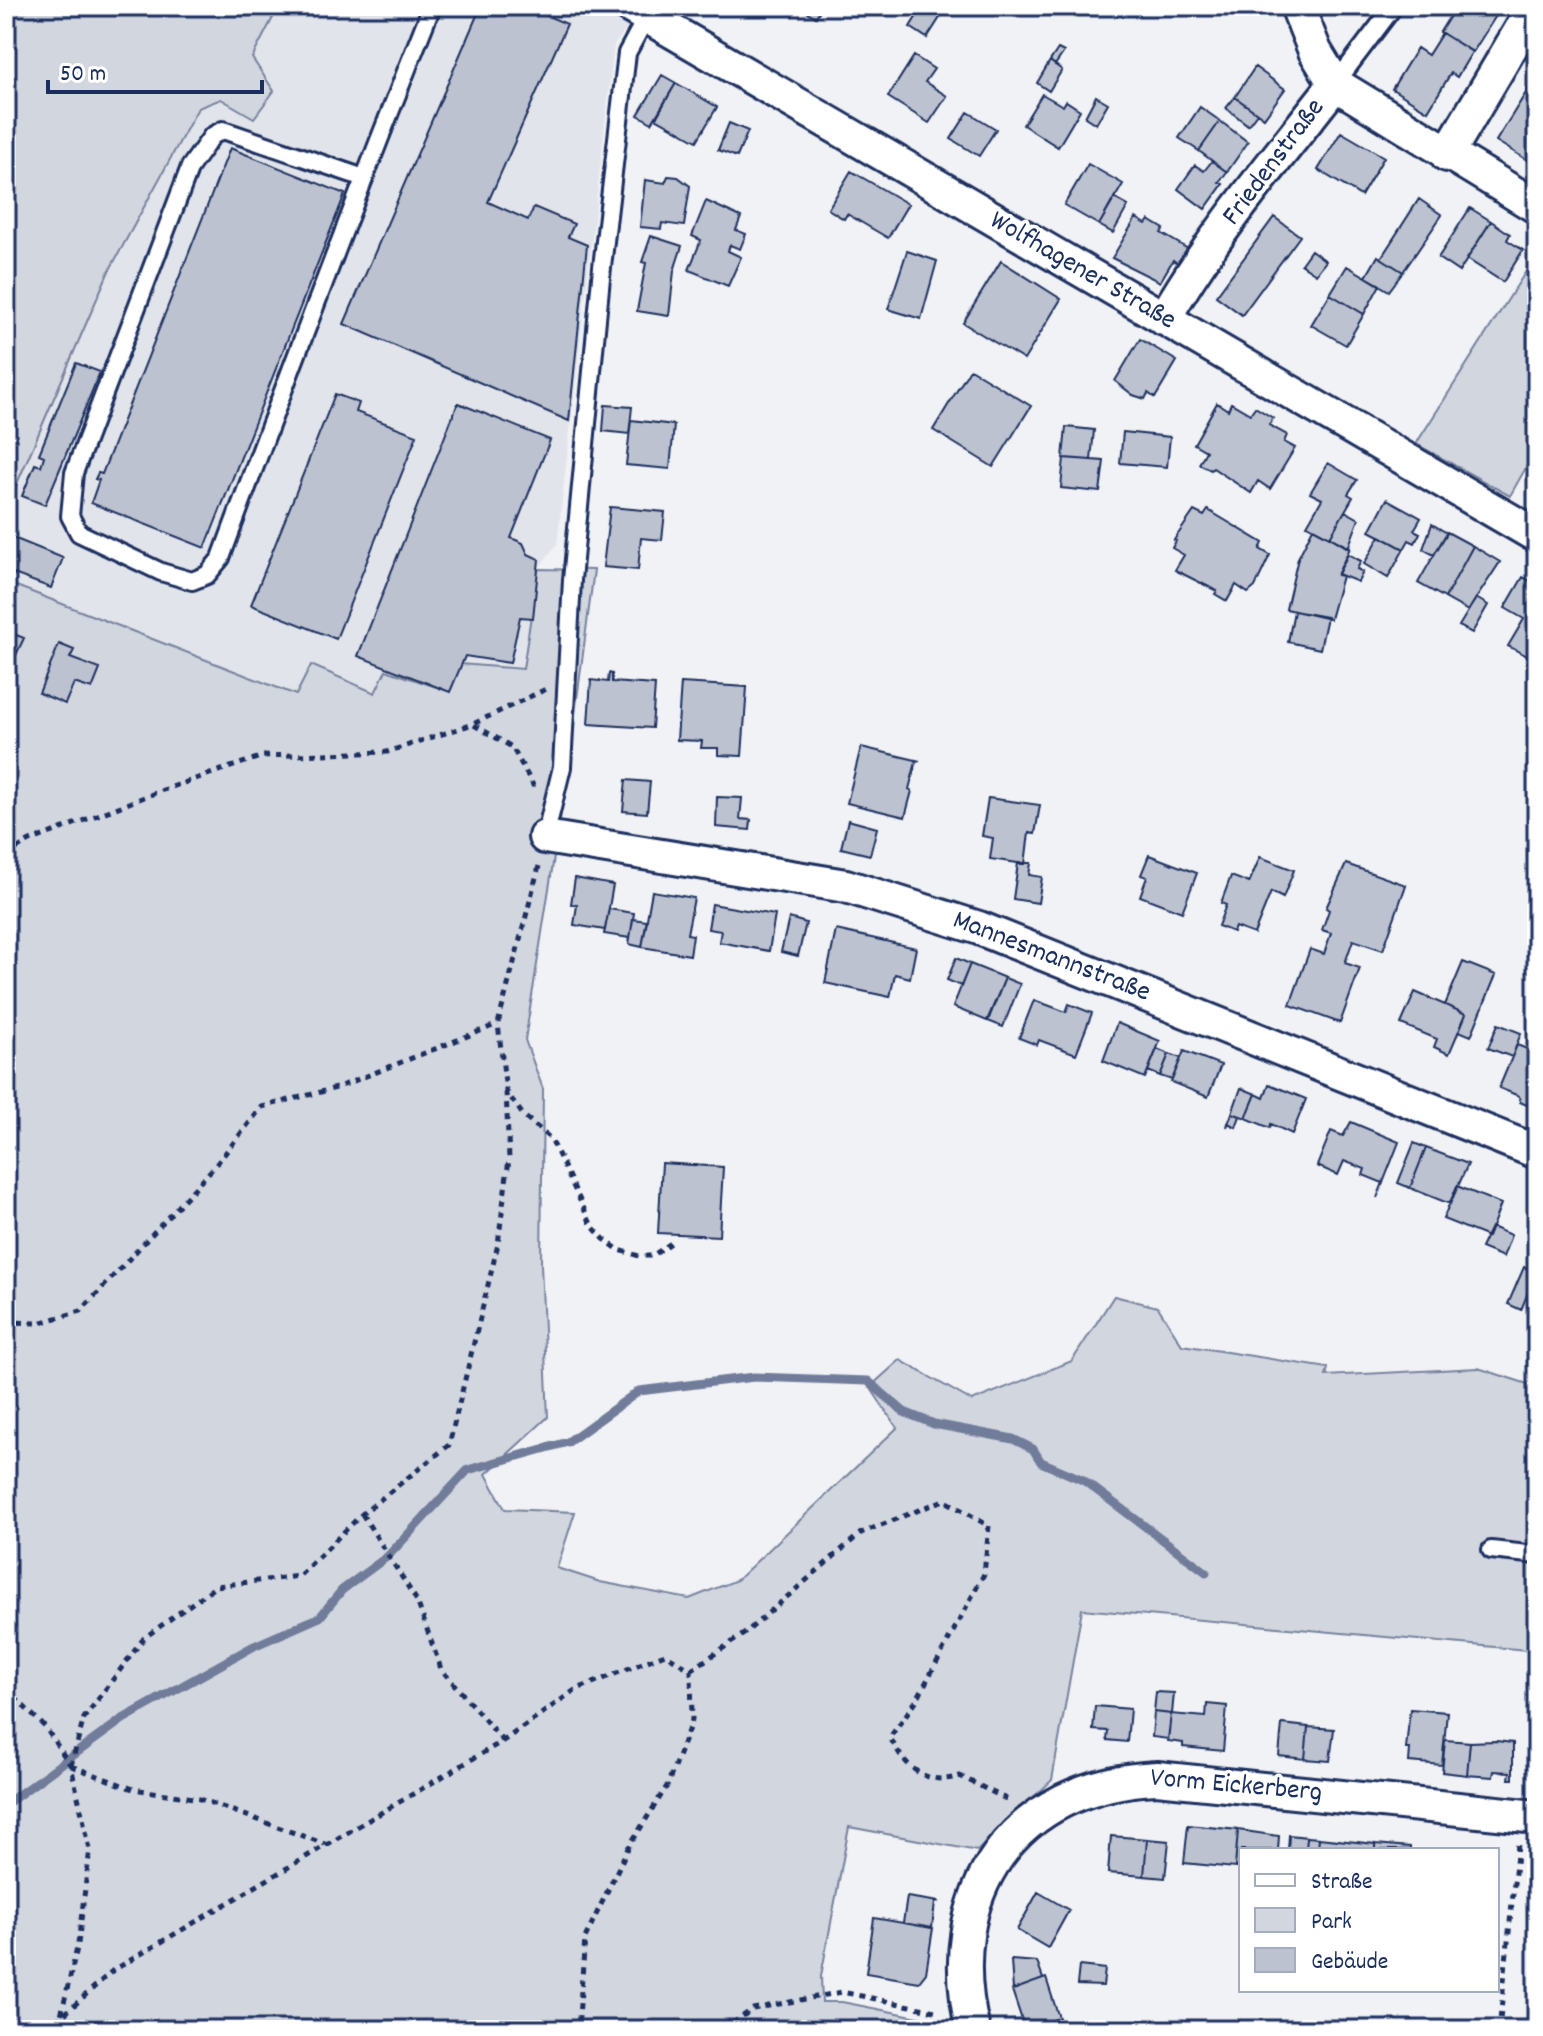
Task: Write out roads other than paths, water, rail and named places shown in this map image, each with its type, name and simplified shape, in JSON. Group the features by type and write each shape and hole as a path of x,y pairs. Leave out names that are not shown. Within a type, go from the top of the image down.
{"street":[{"path":"1297,6 1315,51 1335,84"},
{"path":"1447,155 1535,6"},
{"name":"Wolfhagener Straße","path":"638,11 1537,536"},
{"name":"Friedenstraße","path":"1164,319 1182,287 1248,196 1335,84 1537,207"},
{"name":"Mannesmannstraße","path":"547,826 846,886 979,928 1537,1152"},
{"name":"Vorm Eickerberg","path":"971,2022 964,1957 966,1929 977,1889 996,1857 1037,1815 1093,1788 1124,1780 1157,1778 1529,1816"}],"lane":[{"path":"364,178 223,130 203,147 190,167 74,473 70,516 79,533 161,572 192,581 207,575 221,558 317,296 364,178 432,6"},
{"path":"1335,84 1394,6"},
{"path":"547,826 562,767 570,672 572,580 605,237 627,53 638,11"},
{"path":"1491,1550 1537,1555"}],"waterway":[{"path":"6,1804 123,1719 254,1646 320,1617 342,1590 388,1556 468,1470 568,1442 639,1391 754,1377 868,1381 904,1412 934,1424 1013,1439 1033,1449 1041,1462 1083,1480 1206,1572"}]}
